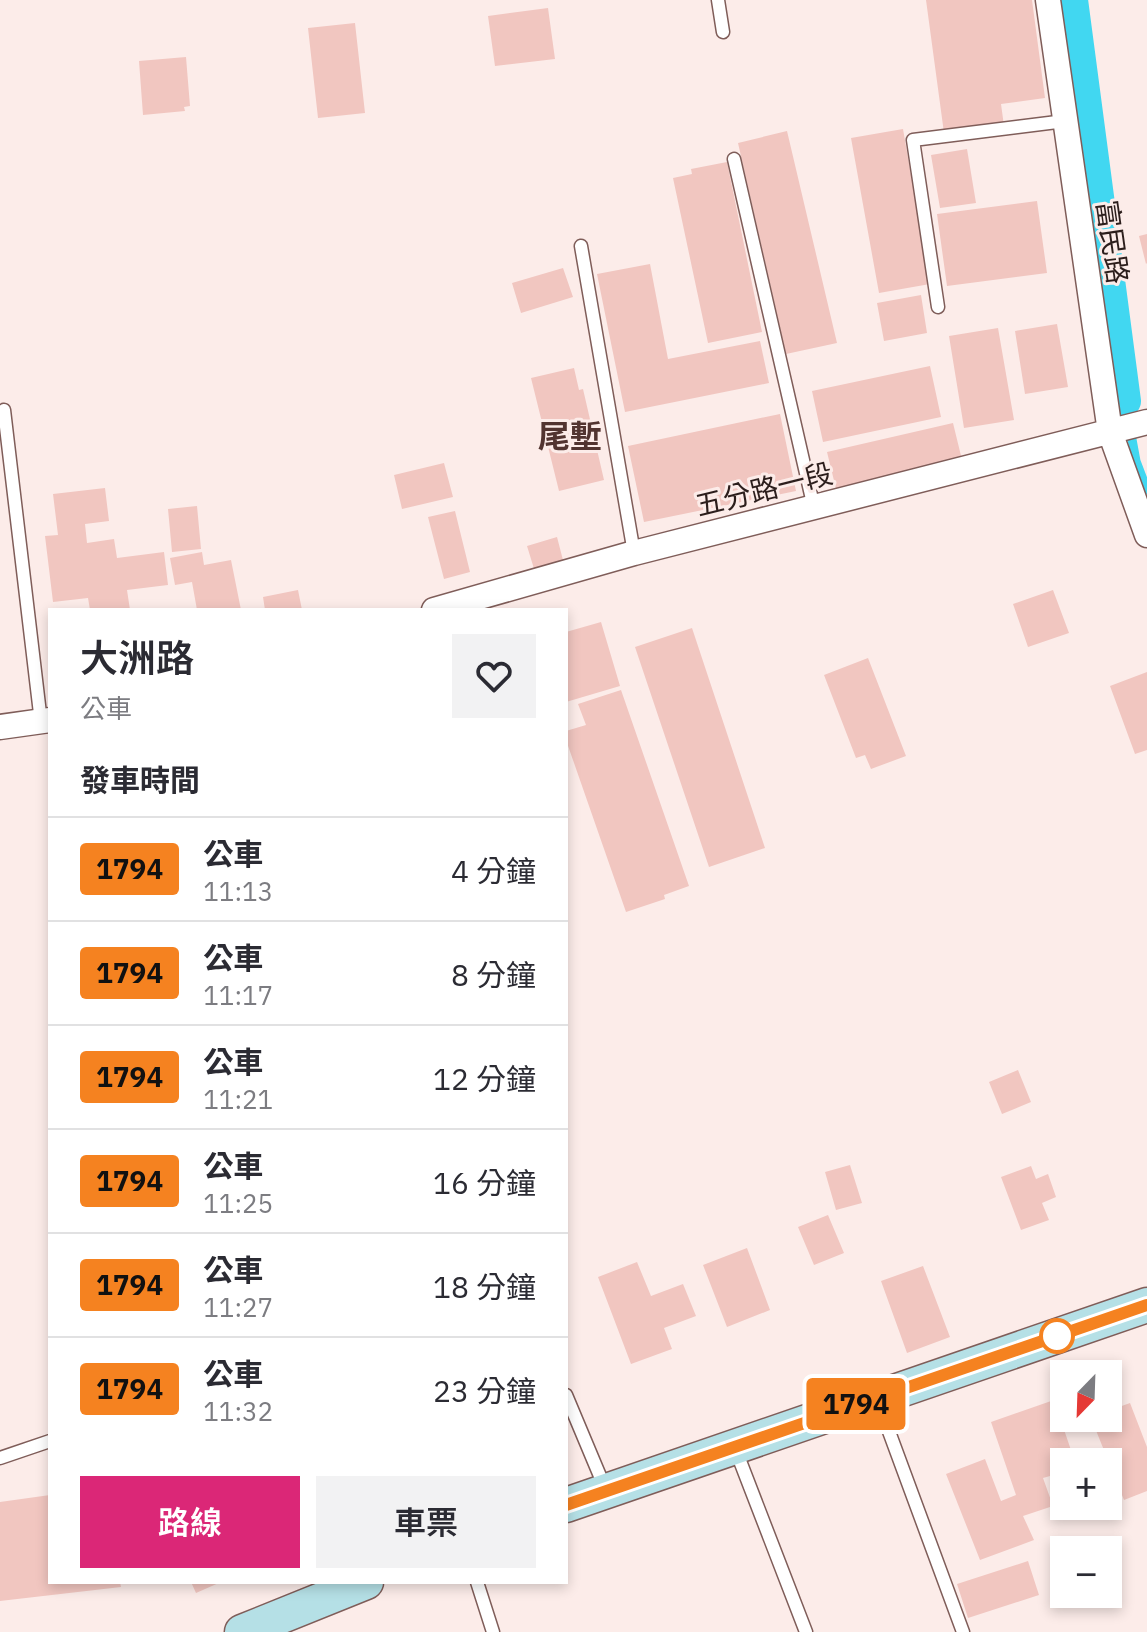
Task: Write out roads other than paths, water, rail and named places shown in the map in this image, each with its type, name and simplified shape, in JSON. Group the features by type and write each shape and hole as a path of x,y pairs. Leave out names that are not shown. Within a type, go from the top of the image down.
{"main road":[{"path":"568,1504 1147,1305"},
{"path":"242,1632 361,1584"}],"street":[{"name":"富民路","path":"1048,0 1110,432 1147,535"},
{"name":"五分路一段","path":"441,608 634,553 1147,422"},
{"path":"0,727 46,721"}],"lane":[{"path":"718,0 723,32"},
{"path":"938,307 913,140 1065,121"},
{"path":"734,159 814,508"},
{"path":"581,246 634,553"},
{"path":"4,410 46,721"},
{"path":"877,1398 963,1632"},
{"path":"568,1400 607,1491"},
{"path":"0,1458 48,1442"},
{"path":"734,1446 806,1632"},
{"path":"478,1584 493,1632"}],"waterway":[{"path":"1072,0 1125,401"},
{"path":"1125,401 1136,461 1147,490"}],"district":[{"name":"尾塹","path":"570,436"}]}
